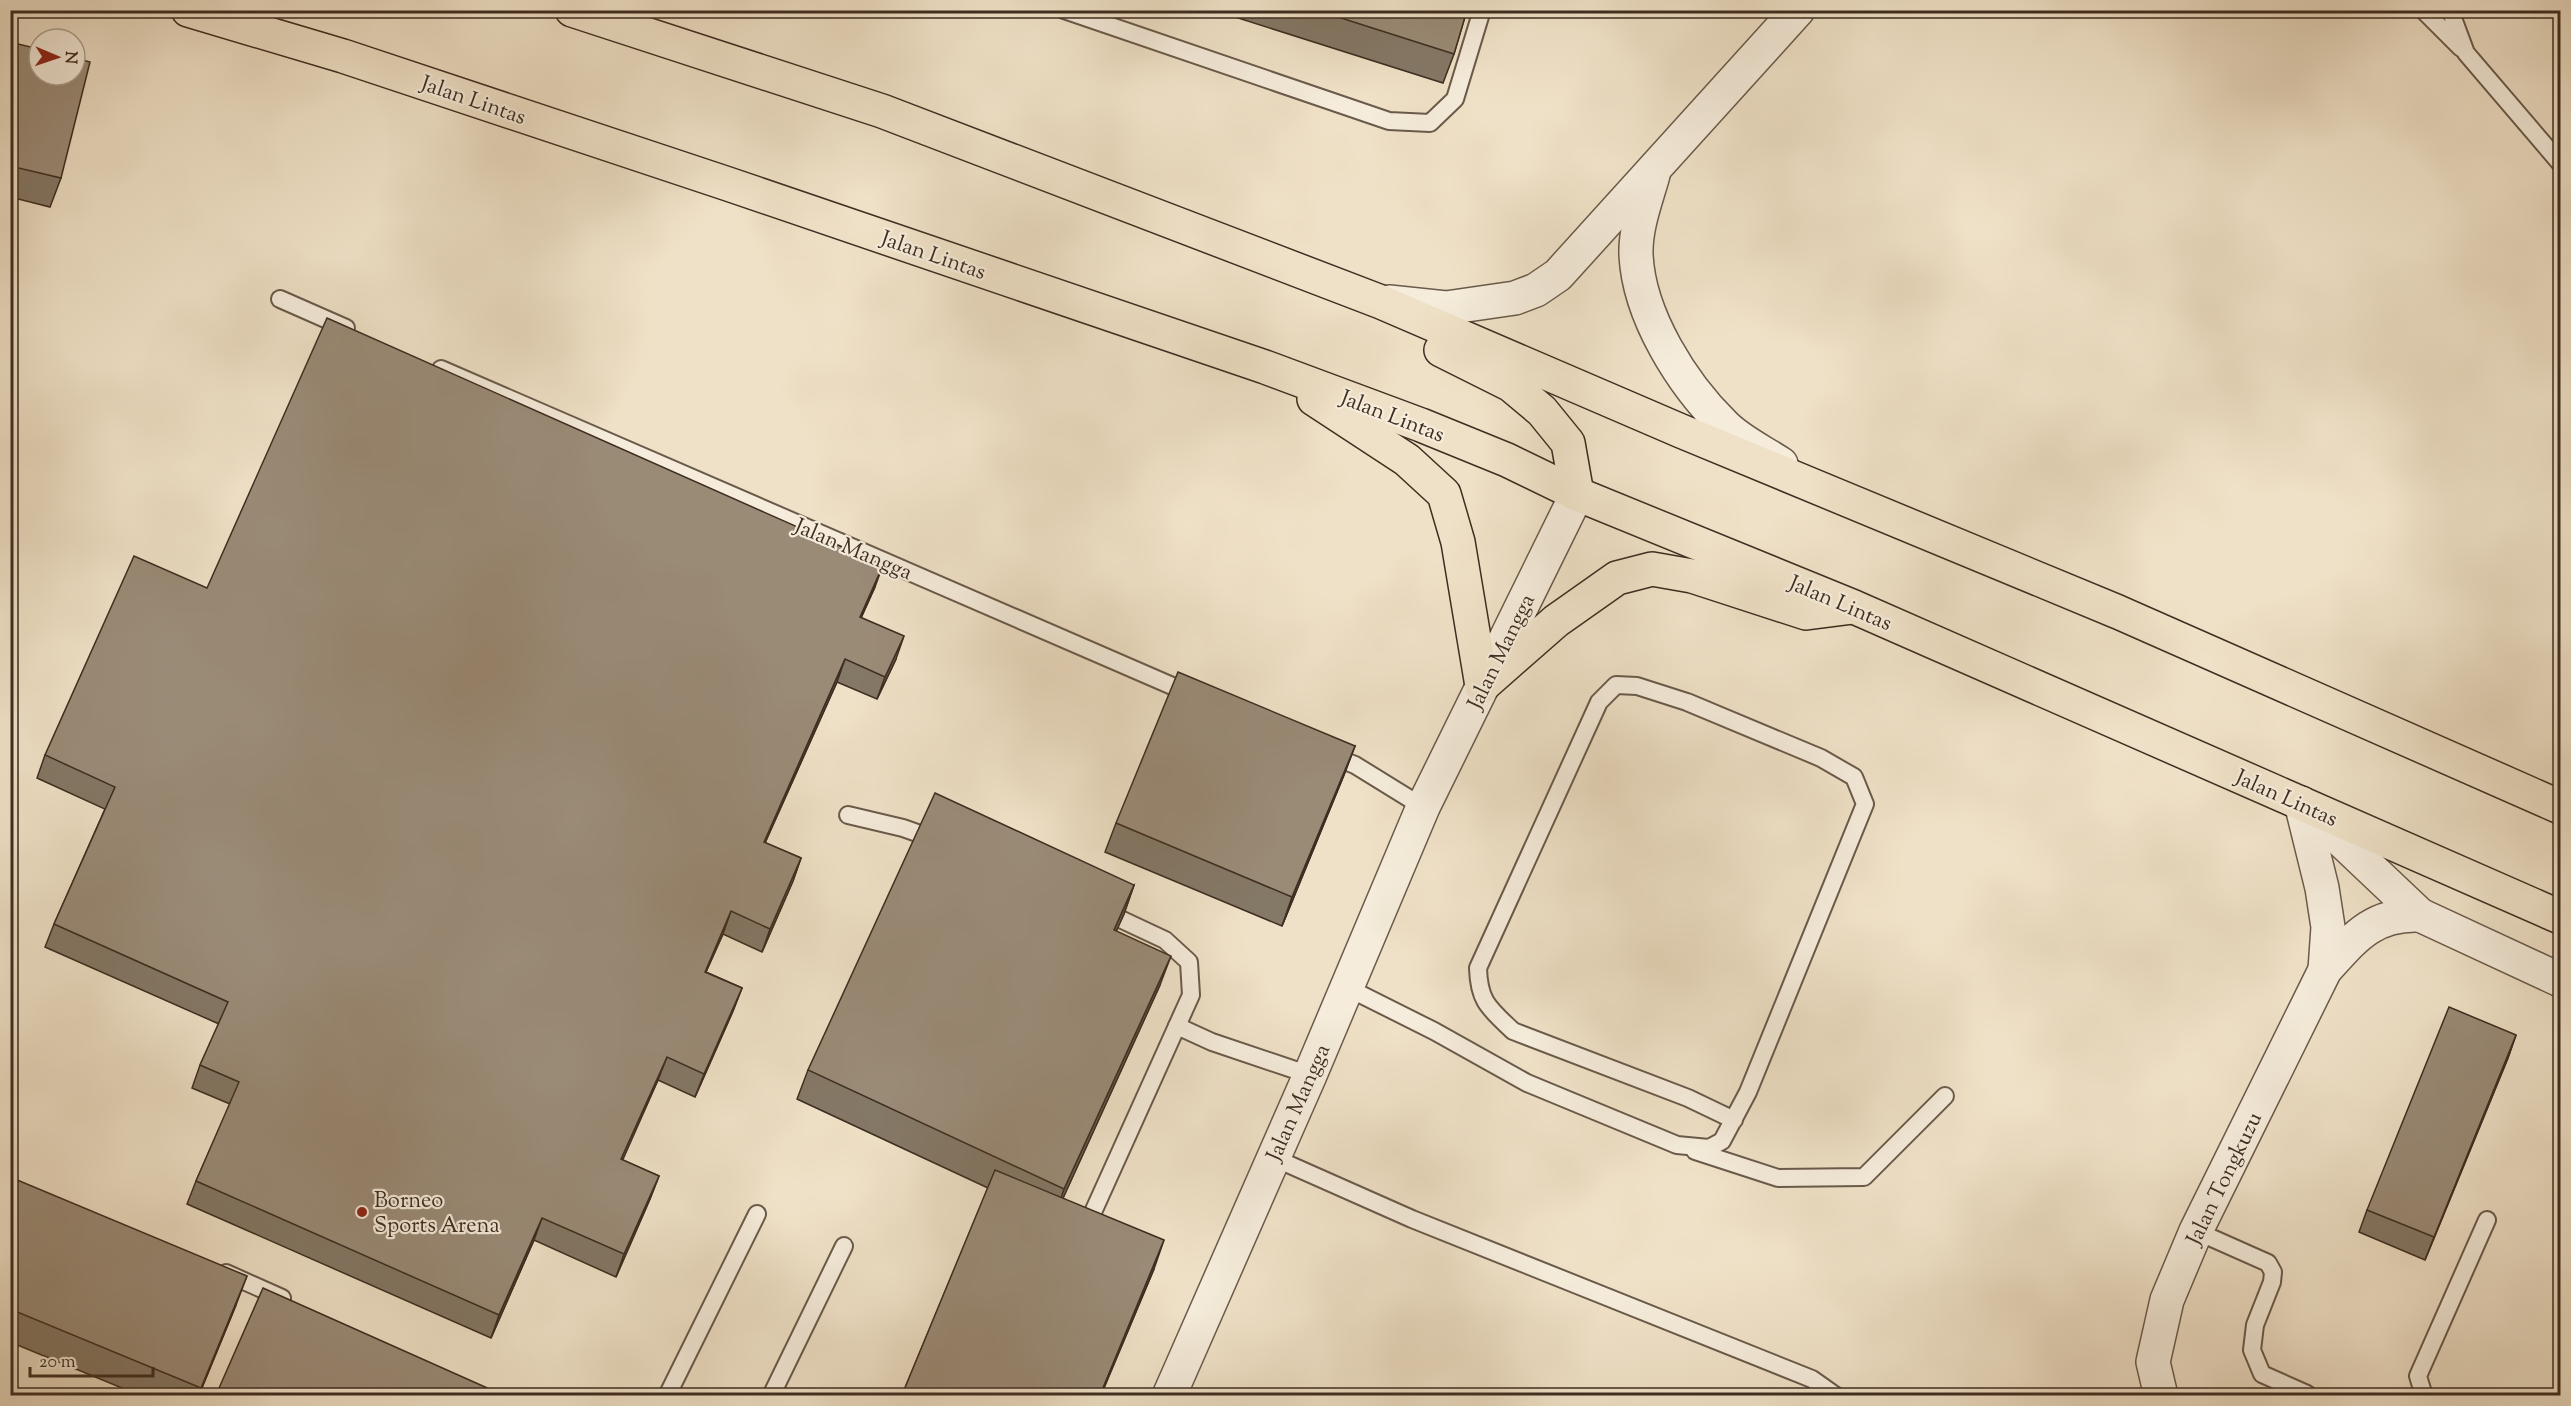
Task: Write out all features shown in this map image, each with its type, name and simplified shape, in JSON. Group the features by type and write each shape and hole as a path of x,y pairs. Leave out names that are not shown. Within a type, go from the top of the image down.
{"highway":[{"name":"Jalan Lintas","path":"188,10 343,56 1265,367 1442,434 1507,460 1577,494 1854,607 2560,917"},
{"path":"572,10 882,111 1381,302 1681,431 2118,612 2560,807"},
{"path":"1214,238 1511,385 1542,411 1568,443 1577,494"},
{"path":"1265,367 1407,460 1444,494 1460,552 1482,686"},
{"path":"1482,686 1556,621 1617,578 1652,569 1692,576 1806,613 1854,607"}],"street":[{"path":"1381,302 1446,308 1515,298 1536,290 1558,275 1798,10"},
{"path":"1655,167 1641,216 1636,253 1641,292 1659,337 1690,385 1725,427 1810,483"},
{"name":"Jalan Mangga","path":"1169,1395 1310,1075 1423,807 1577,494"},
{"path":"2301,803 2420,915 2560,980"},
{"name":"Jalan Tongkuzu","path":"2301,803 2322,888 2328,927 2325,970"},
{"name":"Jalan Tongkuzu","path":"2162,1395 2153,1362 2167,1300 2196,1231 2325,970 2355,937 2377,921 2401,914 2420,915"}],"lane":[{"path":"1064,10 1389,121 1430,123 1455,99 1482,10"},
{"path":"2423,10 2466,52 2560,163"},
{"path":"2450,10 2466,52"},
{"path":"280,299 357,333"},
{"name":"Jalan Mangga","path":"423,361 1212,704"},
{"path":"1677,1145 1708,1148 1722,1141 1734,1120 1784,1007 1865,804 1854,777 1821,758 1687,702 1637,686 1616,685 1599,702 1478,968 1479,990 1491,1011 1513,1031 1688,1098 1734,1120"},
{"path":"1311,746 1355,765 1423,807"},
{"path":"848,815 903,828 953,845"},
{"path":"1085,903 1165,940 1189,962 1191,995 1089,1221"},
{"path":"1346,987 1434,1031 1527,1083 1677,1145 1778,1178 1864,1177 1945,1096"},
{"path":"1177,1026 1212,1042 1310,1075"},
{"path":"1272,1157 1412,1219 1812,1379 1836,1395"},
{"path":"668,1395 757,1214"},
{"path":"2424,1395 2418,1376 2487,1220"},
{"path":"2196,1231 2268,1263 2273,1272 2272,1282 2255,1325 2252,1350 2262,1374 2307,1394"},
{"path":"771,1395 844,1246"},
{"path":"216,1269 292,1303"}],"building":[{"path":"1316,10 1467,10 1454,54"},
{"path":"10,42 27,46 27,87 84,87 61,178 10,166"},
{"path":"327,318 883,565 860,617 904,636 885,677 845,659 764,842 801,858 770,929 731,911 705,972 742,988 704,1074 667,1057 621,1159 659,1176 624,1254 542,1218 499,1315 196,1181 239,1082 200,1065 228,1002 54,924 115,787 45,755 134,556 207,588"},
{"path":"1178,672 1355,746 1292,897 1116,823"},
{"path":"935,793 1134,885 1114,930 1171,956 1064,1189 808,1070"},
{"path":"2449,1007 2516,1035 2434,1237 2367,1210"},
{"path":"995,1170 1164,1240 1100,1395 902,1395"},
{"path":"10,1177 247,1276 201,1388 10,1309"},
{"path":"263,1288 503,1395 216,1395"}],"place":[{"name":"Borneo Sports Arena","path":"362,1212"}]}
